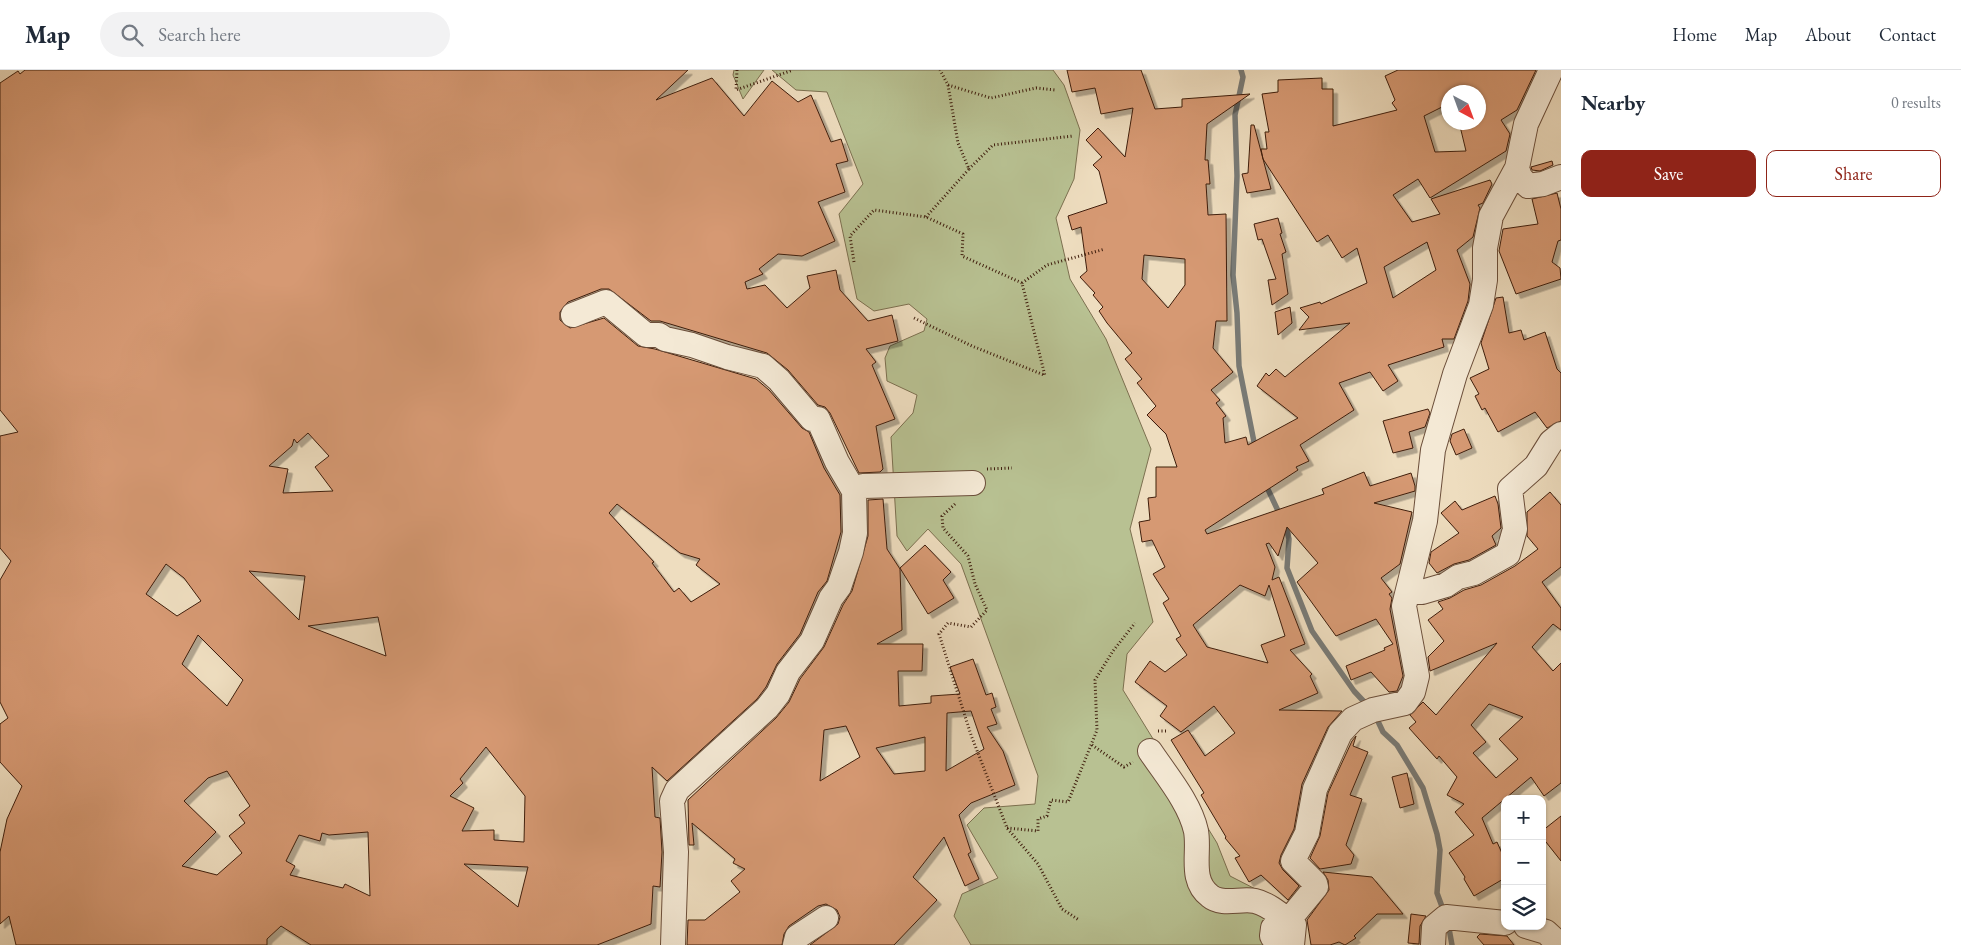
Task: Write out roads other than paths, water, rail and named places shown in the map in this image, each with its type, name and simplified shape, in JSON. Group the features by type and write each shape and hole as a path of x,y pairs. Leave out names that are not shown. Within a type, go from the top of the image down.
{"street":[{"path":"1278,945 1272,936 1273,928 1293,915 1316,888 1314,883 1293,861 1307,833 1315,789 1340,733 1353,719 1373,710 1405,703 1413,692 1417,676 1404,606 1425,521 1435,442 1455,374 1481,305 1485,280 1485,248 1491,216 1517,168 1526,124 1550,70"},
{"path":"1517,168 1520,177 1528,186 1544,184 1561,177"},
{"path":"572,315 606,302 646,334 659,335 727,357 763,366 779,380 812,419 818,419 837,462 854,492 855,533 851,552 840,587 832,598 812,641 788,672 778,694 767,708 676,790 672,801 676,852 672,945"},
{"path":"1409,589 1414,592 1434,590 1458,577 1474,573 1508,554 1515,529 1510,490 1536,466 1551,442 1561,434"},
{"path":"854,492 863,486 973,483"},
{"path":"1150,751 1180,794 1196,831 1197,878 1210,896 1220,901 1255,901 1266,905 1294,925 1292,945"},
{"path":"1433,945 1434,927 1446,917 1501,923"},
{"path":"795,945 797,937 826,918"},
{"path":"1539,930 1546,932 1560,945"}],"waterway":[{"path":"1241,70 1243,77 1235,115 1237,176 1233,275 1239,366 1255,447"},
{"path":"1265,483 1280,515"},
{"path":"1285,523 1289,539 1287,568 1312,631 1354,691 1368,706"},
{"path":"1375,715 1383,732 1397,745 1423,788 1440,850 1437,893 1444,912"},
{"path":"1448,923 1452,945"}]}
